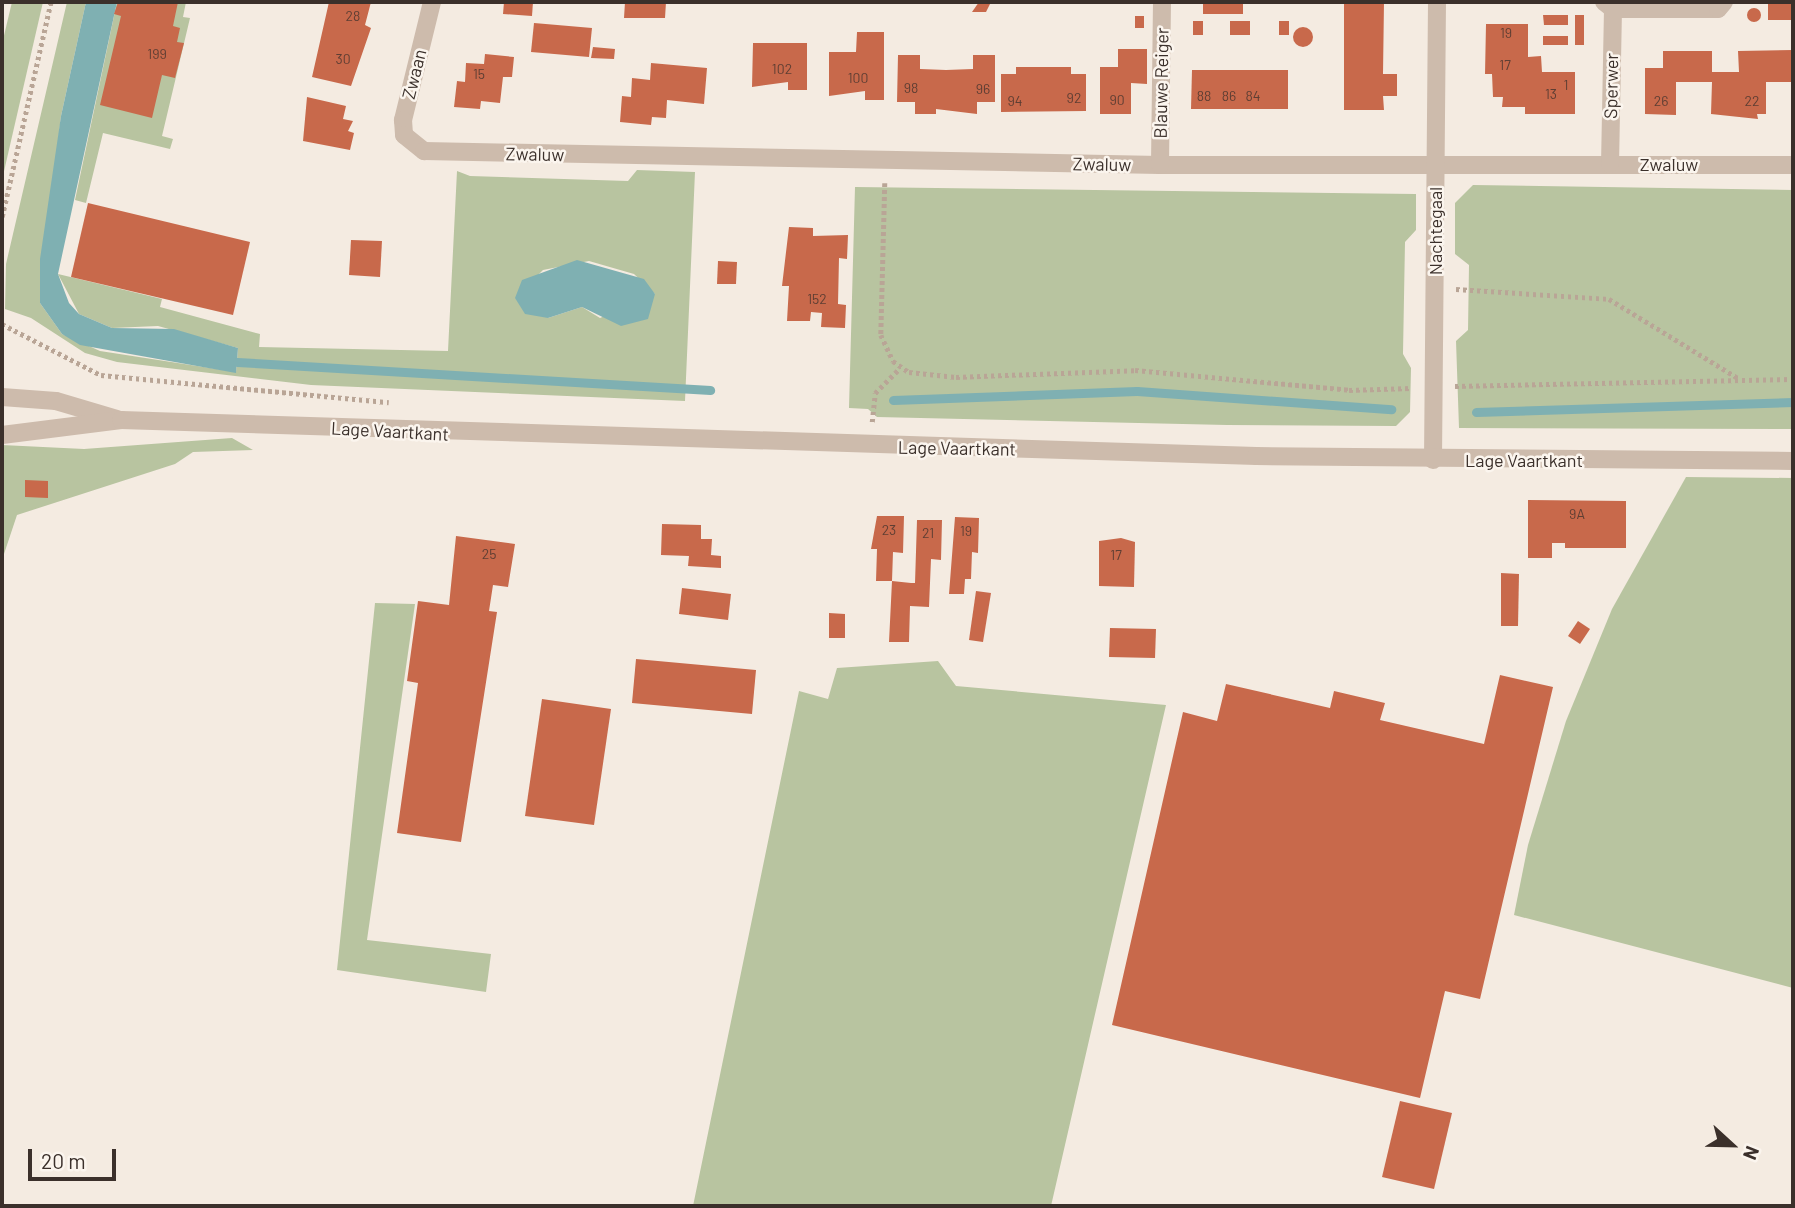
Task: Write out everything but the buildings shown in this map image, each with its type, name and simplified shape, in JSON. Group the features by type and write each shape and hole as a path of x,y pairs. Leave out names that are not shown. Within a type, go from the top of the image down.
{"street":[{"name":"Zwaan","path":"412,145 404,135 403,120 432,2"},
{"name":"Blauwe Reiger","path":"1160,164 1162,2"},
{"name":"Nachtegaal","path":"1433,460 1437,2"},
{"name":"Sperwer","path":"1610,164 1608,5 1718,9 1724,2"},
{"name":"Zwaluw","path":"412,145 424,151 885,162 1436,166 1793,165"},
{"name":"Lage Vaartkant","path":"2,397 56,401 121,420"},
{"name":"Lage Vaartkant","path":"2,435 121,420 1433,460 1793,461"}],"path":[{"path":"2,217 51,2"},
{"path":"885,162 880,335 900,369"},
{"path":"1435,288 1609,299 1739,379"},
{"name":"Lage Vaartkant","path":"2,324 101,375 273,395 392,402"},
{"path":"900,369 956,377 1135,370 1349,390 1793,379"},
{"path":"872,423 874,393 900,369"}],"green space":[{"path":"12,2 43,2 2,180 2,44"},
{"path":"67,2 86,2 61,116 40,303 62,334 100,351 236,372 238,348 158,326 112,328 79,314 58,274 162,299 160,307 260,334 259,347 448,351 457,171 470,176 628,181 637,170 695,172 685,401 311,385 117,362 85,353 31,318 5,309 6,264","holes":["589,261 634,274 655,294 600,318 582,307 548,318 535,278 543,270"]},
{"path":"117,2 186,2 183,17 190,18 162,136 173,139 170,149 103,133 86,203 75,200"},
{"path":"1473,185 1793,190 1793,429 1459,428 1456,341 1468,330 1469,265 1455,254 1455,203"},
{"path":"855,187 1416,194 1416,230 1405,242 1403,354 1411,368 1410,412 1396,426 1227,425 877,417 868,409 849,408"},
{"path":"232,438 253,450 193,452 175,464 17,515 2,560 2,445 84,449"},
{"path":"1686,477 1793,478 1793,988 1514,915 1528,845 1566,721 1612,609"},
{"path":"375,603 415,604 367,940 491,954 486,992 337,970"},
{"path":"938,661 956,686 1166,705 1051,1206 693,1206 799,691 828,699 837,668"}],"water":[{"path":"86,2 117,2 58,274 69,303 79,314 112,328 174,329 238,348 236,373 80,345 62,334 40,303 40,259 61,116"},
{"path":"577,260 644,279 655,294 648,319 621,326 582,307 548,318 525,314 515,298 522,280"}],"waterway":[{"path":"237,362 710,390"},
{"path":"893,400 1137,391 1391,409"},
{"path":"1476,412 1793,402"}]}
